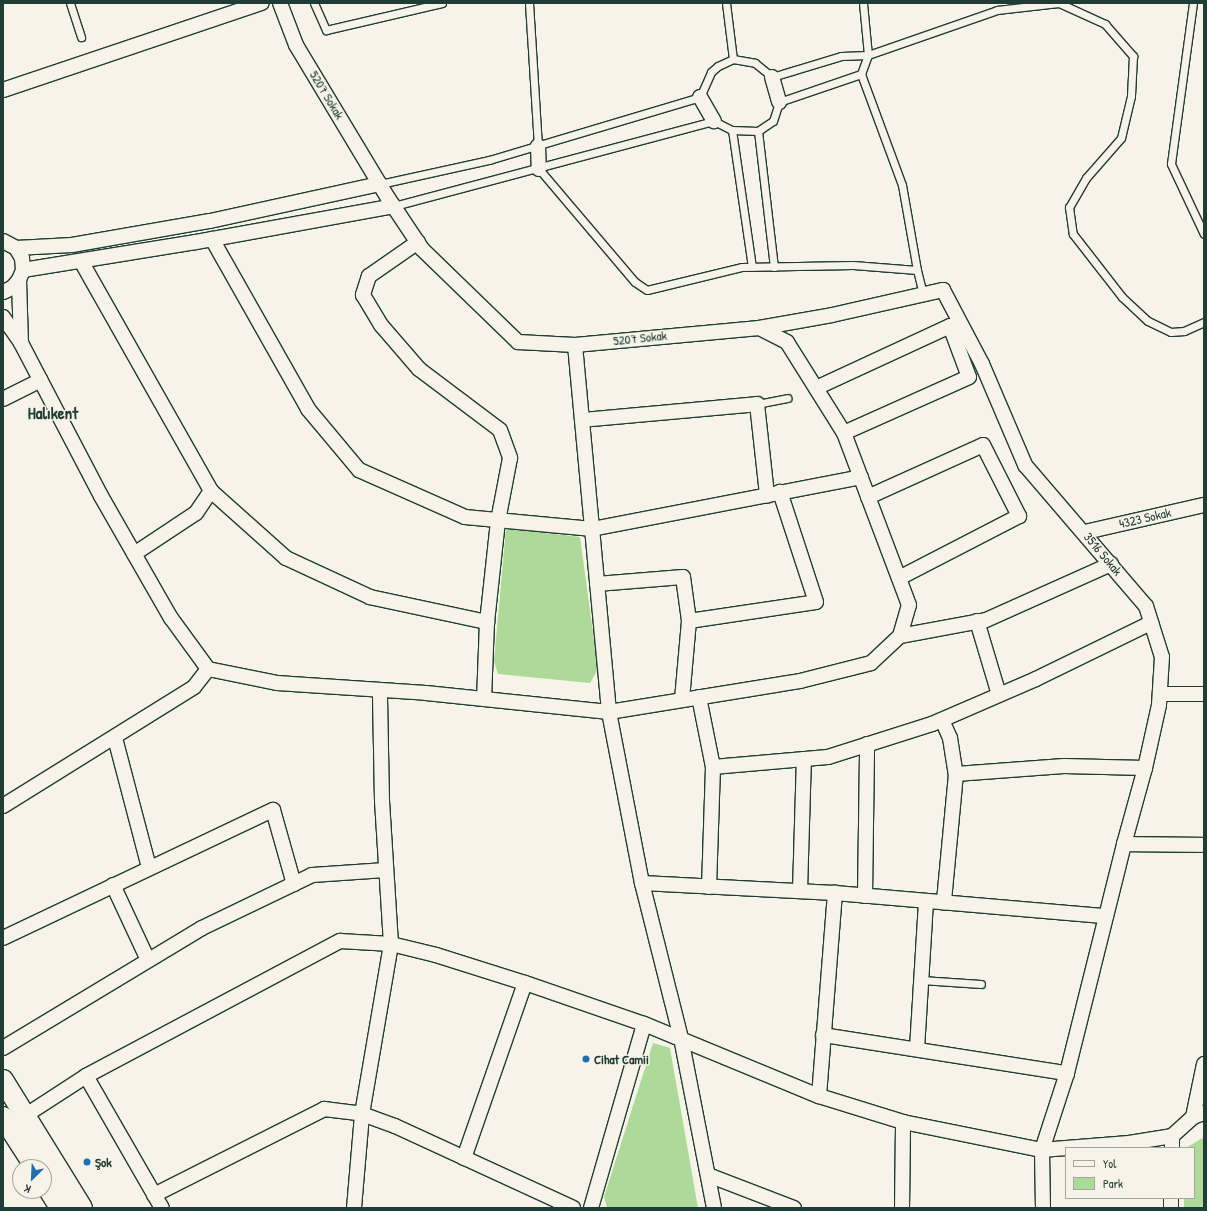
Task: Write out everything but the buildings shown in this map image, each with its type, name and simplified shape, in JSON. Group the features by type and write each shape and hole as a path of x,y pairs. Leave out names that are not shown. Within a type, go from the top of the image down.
{"main road":[{"path":"3,1080 82,1208"},
{"path":"4,1122 29,1159"},
{"path":"52,1195 60,1208"}],"street":[{"path":"3,90 262,3"},
{"name":"5207 Sokak","path":"280,3 296,45 380,184 418,242 518,342 575,344 759,328 832,316 943,290"},
{"path":"772,77 779,102"},
{"path":"700,97 714,121"},
{"path":"538,146 539,168"},
{"path":"7,240 72,246 210,221 380,184"},
{"path":"3,292 12,288 21,275 81,261 394,206"},
{"path":"212,239 308,409 359,470 465,517 592,529 861,477"},
{"path":"7,240 22,258 22,343"},
{"path":"418,242 369,276 363,295 381,325 419,369 500,430 510,458 498,521 487,622 484,699"},
{"path":"81,261 211,491 286,558 370,597 487,622"},
{"name":"3516 Sokak","path":"943,290 982,364 1024,465 1085,532 1146,606 1162,657 1160,694 1145,768 1124,844 1067,1073 1042,1150 1043,1208"},
{"path":"3,317 22,343 134,554 171,618 208,669 277,683 380,692 426,693 610,712 800,681 871,664 900,636 909,605 844,433 787,342 759,328"},
{"path":"816,388 950,326 969,377 844,433"},
{"path":"575,344 610,712 642,883 680,1038 714,1208"},
{"path":"3,399 41,380"},
{"path":"582,420 757,404 773,493 816,602 688,621"},
{"path":"868,497 983,445 1019,516 898,578"},
{"path":"134,554 196,513 211,491"},
{"name":"4323 Sokak","path":"1085,532 1204,504"},
{"path":"900,636 977,622 1112,564"},
{"path":"597,584 683,578 688,621 682,700"},
{"path":"977,622 999,695"},
{"path":"713,767 828,757 942,720 999,695 1151,623"},
{"path":"3,806 115,738 194,687 208,669"},
{"path":"354,1208 362,1114 391,944 386,870 380,692"},
{"path":"1160,694 1204,694"},
{"path":"699,698 713,767 708,886"},
{"path":"942,720 950,738 956,774 944,902"},
{"path":"115,738 149,868"},
{"path":"865,896 867,744"},
{"path":"800,892 804,759"},
{"path":"956,774 1064,766 1145,768"},
{"path":"3,938 273,810 294,884"},
{"path":"1124,844 1204,845"},
{"path":"3,1048 202,928 312,875 386,870"},
{"path":"642,883 835,893 1106,916"},
{"path":"113,885 148,960"},
{"path":"819,1096 835,893"},
{"path":"917,1050 926,901"},
{"path":"26,1115 86,1076 340,941 391,944 436,955 526,983 644,1024 680,1038 710,1053 819,1096 903,1122 1042,1150 1065,1148"},
{"path":"464,1158 526,983"},
{"path":"591,1208 644,1024"},
{"path":"823,1035 1067,1073"},
{"path":"1079,1147 1129,1143 1172,1142 1198,1115 1204,1064"},
{"path":"86,1076 162,1208"},
{"path":"154,1195 324,1109 362,1114 464,1158 573,1208"},
{"path":"902,1208 903,1122"},
{"path":"708,1175 794,1208"}],"lane":[{"path":"70,3 81,37"},
{"path":"314,3 326,30 442,3"},
{"path":"529,3 538,146"},
{"path":"726,3 734,59"},
{"path":"863,3 868,55 861,74 902,185 917,270 923,294"},
{"path":"1193,3 1171,164 1204,234"},
{"path":"380,184 489,160 664,106 700,97 711,72 718,66 734,59 754,64 772,77 841,56 868,55 941,28 997,10 1020,5 1059,4 1105,24 1133,56 1131,96 1121,138 1086,178 1069,207 1073,234 1122,297 1148,321 1171,332 1184,331 1204,322"},
{"path":"394,206 714,121 732,130 758,131 772,121 779,102 861,74"},
{"path":"732,130 752,267"},
{"path":"758,131 774,266"},
{"path":"539,168 635,282 647,290 742,267 853,265 917,270"},
{"path":"757,404 787,398"},
{"path":"921,980 981,984"}],"green space":[{"path":"506,528 580,537 598,669 590,683 498,674 494,661"},
{"path":"653,1043 670,1048 698,1208 607,1208 604,1197"},
{"path":"1204,1137 1204,1208 1184,1208 1184,1199 1195,1199 1195,1147 1188,1147"}],"place":[{"name":"Cihat Camii","path":"586,1059"},
{"name":"Şok","path":"87,1162"}],"district":[{"name":"Halıkent","path":"53,413"}]}
